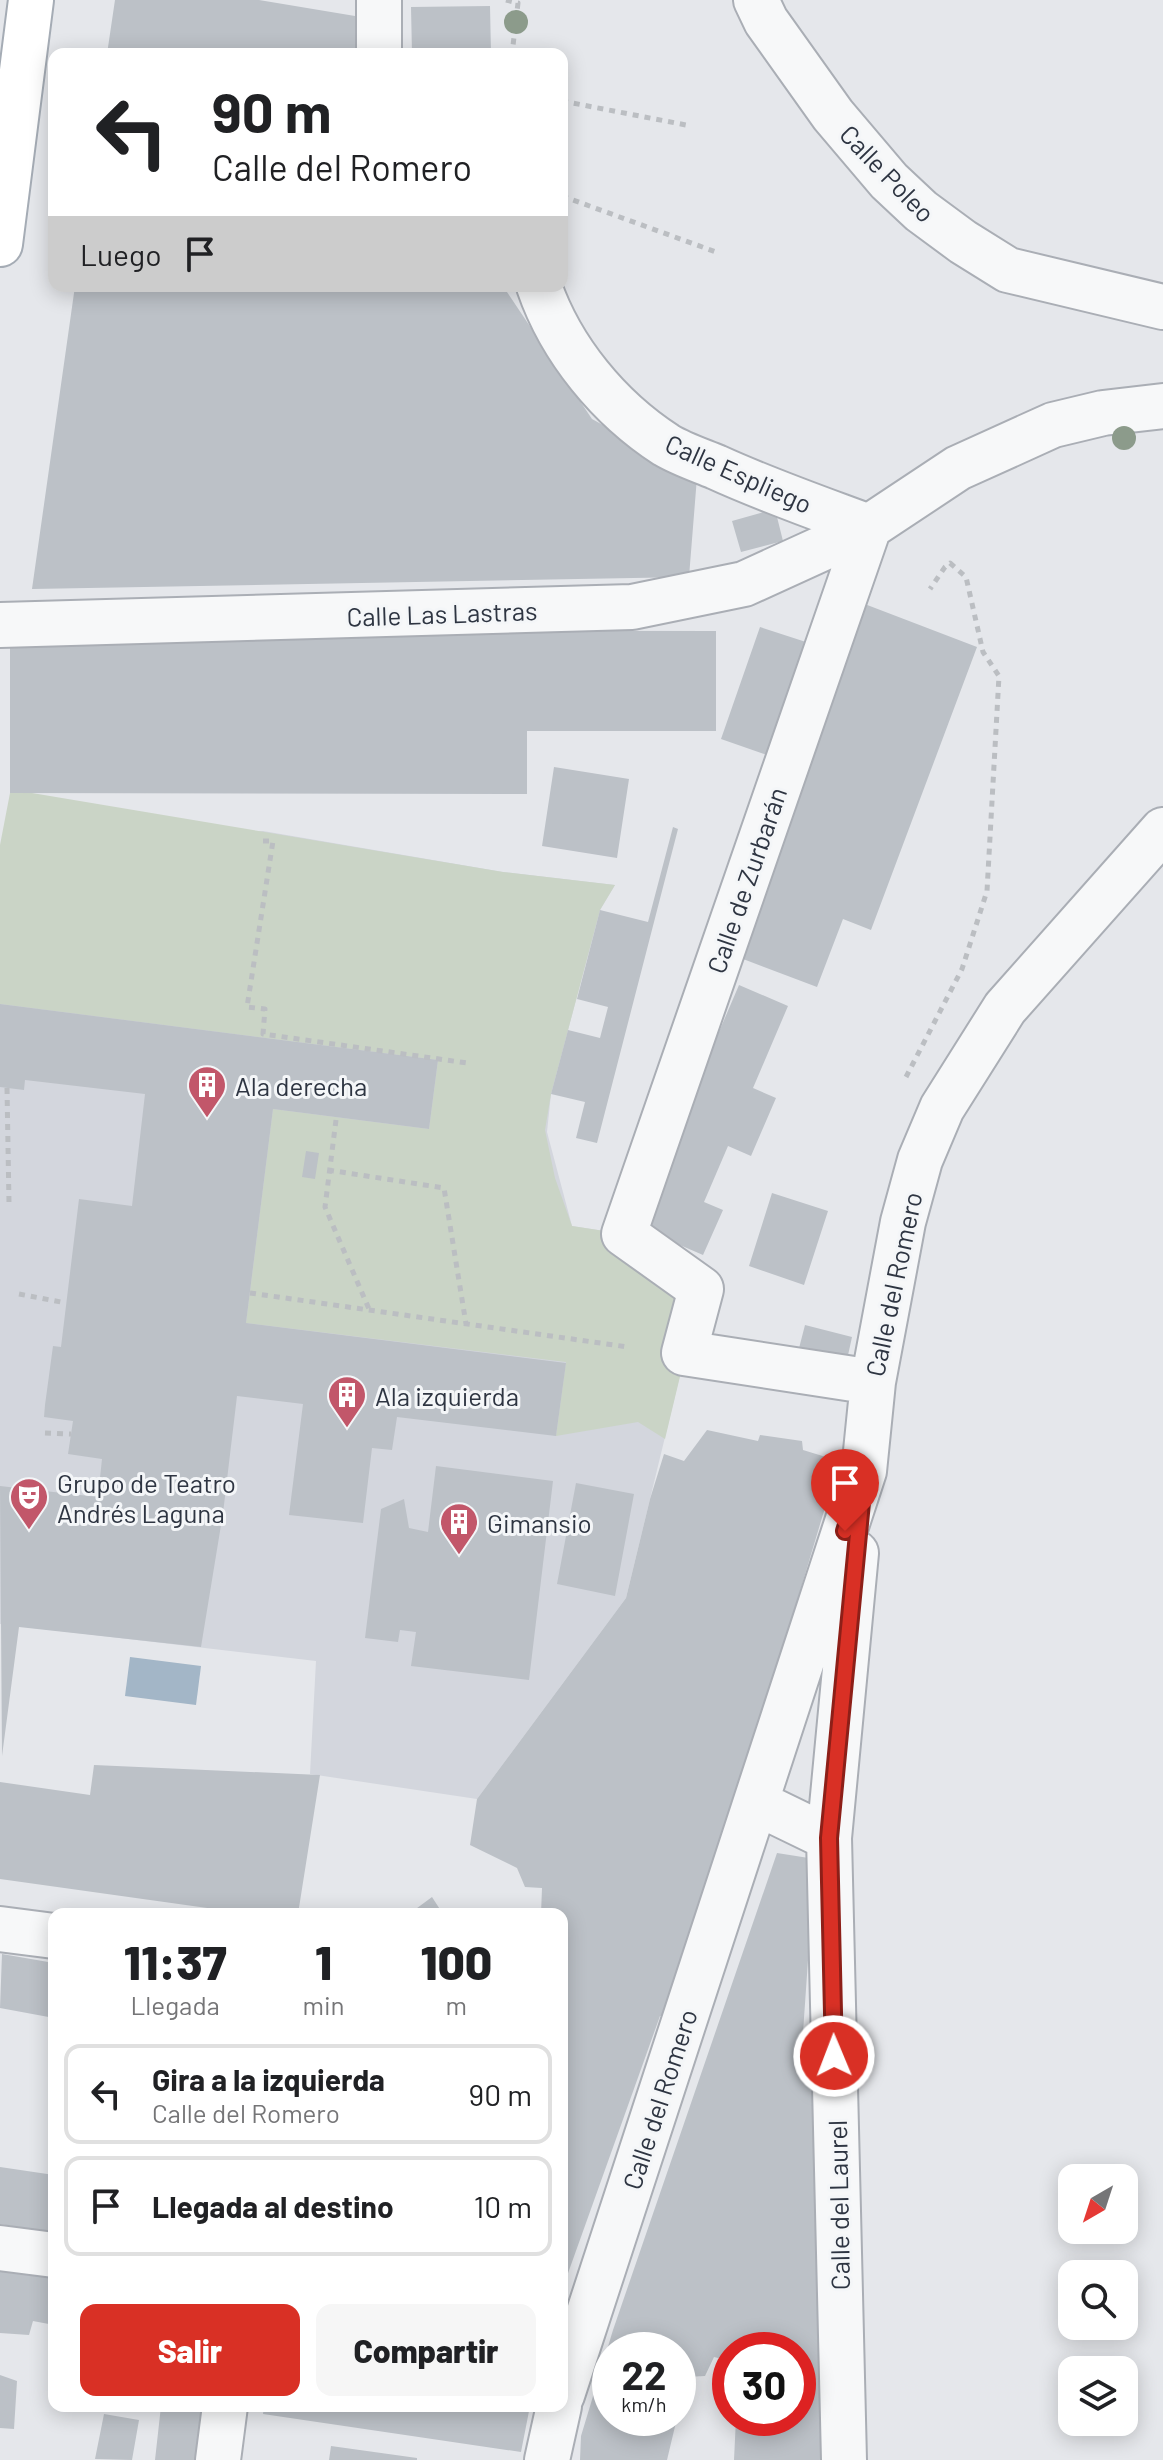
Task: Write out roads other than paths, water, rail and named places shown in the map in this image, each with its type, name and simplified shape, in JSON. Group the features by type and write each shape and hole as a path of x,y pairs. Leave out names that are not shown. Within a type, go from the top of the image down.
{"main road":[{"path":"0,244 31,0"}],"street":[{"path":"379,0 379,48"},
{"name":"Calle Poleo","path":"756,0 766,21 833,115 889,181 921,211 1008,270 1163,307"},
{"name":"Calle Espliego","path":"541,292 547,310 581,366 630,417 667,446 746,481 869,527"},
{"name":"Calle Las Lastras","path":"0,625 632,607 744,584 869,527 958,468 1053,425 1103,413 1163,406"},
{"name":"Calle de Zurbarán","path":"869,527 624,1234 701,1289 684,1353 873,1382"},
{"name":"Calle del Romero","path":"568,2377 864,1471 873,1382 903,1222 920,1160 942,1108 1005,1008 1163,830"},
{"name":"Calle del Laurel","path":"844,2460 829,1838 864,1471"},
{"path":"757,1803 829,1838"},
{"path":"0,1929 48,1935"},
{"path":"0,2248 48,2254"},
{"path":"218,2460 224,2412"},
{"path":"547,2460 558,2412"}],"water":[{"path":"130,1657 201,1666 196,1705 125,1696"}],"place":[{"name":"Ala derecha","path":"207,1119"},
{"name":"Ala izquierda","path":"347,1429"},
{"name":"Grupo de Teatro Andrés Laguna","path":"29,1531"},
{"name":"Gimansio","path":"459,1556"}]}
